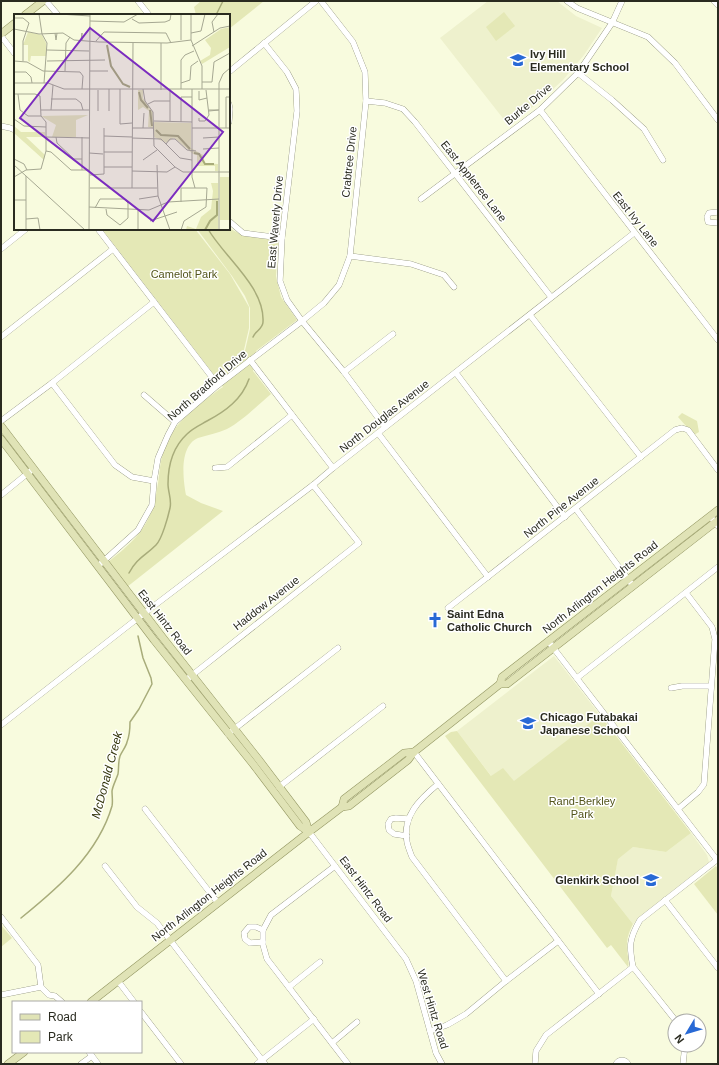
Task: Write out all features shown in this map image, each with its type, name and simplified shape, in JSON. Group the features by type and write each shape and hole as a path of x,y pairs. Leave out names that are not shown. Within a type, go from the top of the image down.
{"main road":[{"path":"26,14 44,1"},
{"path":"1,35 14,24"},
{"name":"East Hintz Road","path":"1,426 141,616 186,680 300,826 310,832"},
{"name":"East Hintz Road","path":"1,440 27,474 101,563"},
{"name":"North Arlington Heights Road","path":"92,1001 342,807 349,806 408,760 414,752 500,684 502,677 718,510"},
{"name":"North Arlington Heights Road","path":"500,684 507,684 717,523"},
{"name":"East Hintz Road","path":"141,616 235,728 306,822 310,832"},
{"path":"8,1064 23,1053"}],"street":[{"path":"44,1 57,14"},
{"path":"138,1 148,14"},
{"path":"230,71 316,1"},
{"name":"Crabtree Drive","path":"302,321 324,303 339,285 350,256 366,101 365,72 354,42 321,1"},
{"path":"568,1 576,8 648,37 675,64 718,120"},
{"name":"Burke Drive","path":"421,199 540,110 578,73 612,23 622,1"},
{"path":"714,1 718,5"},
{"path":"1,35 14,53"},
{"name":"East Waverly Drive","path":"264,43 287,72 296,89 297,111 282,238 280,281 287,300 302,321 344,372 385,427"},
{"path":"578,73 612,100 644,129 663,160"},
{"name":"East Appletree Lane","path":"366,101 385,103 403,109 415,122 550,297"},
{"name":"East Ivy Lane","path":"540,110 718,340"},
{"path":"1,126 14,130"},
{"path":"718,212 709,213 706,217 708,222 718,223"},
{"path":"230,222 243,233 282,238"},
{"path":"1,249 25,230"},
{"path":"99,230 218,385"},
{"name":"North Douglas Avenue","path":"1,725 313,485 385,427 530,315 550,297 634,233"},
{"path":"1,337 113,249"},
{"path":"350,256 411,264 444,275 454,287"},
{"path":"1,421 52,383 154,302"},
{"path":"530,315 641,457"},
{"name":"North Bradford Drive","path":"101,563 138,530 152,504 158,458 175,422 218,385 302,321"},
{"path":"344,372 393,334"},
{"path":"250,360 333,468"},
{"path":"456,373 565,517"},
{"path":"52,383 116,465 132,477 154,481"},
{"path":"144,395 175,422"},
{"path":"215,468 227,467 292,416"},
{"name":"North Pine Avenue","path":"448,608 675,430 682,428 688,430 718,470"},
{"path":"378,433 488,577"},
{"path":"1,495 33,469"},
{"name":"Haddow Avenue","path":"186,680 359,543 313,485"},
{"path":"576,509 633,586"},
{"path":"710,516 717,523"},
{"path":"577,678 718,567"},
{"path":"678,809 698,792 704,784 715,639 712,627 686,593"},
{"path":"548,641 718,859 640,920 632,934 630,949 633,967 670,1013"},
{"path":"228,734 338,648"},
{"path":"671,688 682,686 711,686"},
{"path":"280,787 382,706"},
{"path":"414,752 599,994"},
{"path":"438,784 421,798 408,819 407,842 412,857 506,981"},
{"path":"145,809 218,903"},
{"path":"407,836 394,834 389,830 388,824 391,820 396,818 408,819"},
{"name":"East Hintz Road","path":"310,832 406,959"},
{"path":"105,866 137,907 157,923 264,1062"},
{"path":"335,866 272,915 263,930 263,942 267,959 348,1064"},
{"path":"665,900 718,968"},
{"path":"1,917 38,965 41,987 49,995 55,996 61,1001"},
{"path":"263,930 256,927 249,927 244,933 245,939 250,943 263,942"},
{"path":"430,1031 466,1014 558,941"},
{"name":"West Hintz Road","path":"406,959 416,981 436,1053 442,1064"},
{"path":"289,987 320,962"},
{"path":"534,1064 537,1048 546,1034 633,967"},
{"path":"118,981 133,1001"},
{"path":"1,995 41,987"},
{"path":"49,995 49,1001"},
{"path":"142,1013 181,1064"},
{"path":"257,1064 264,1062 314,1019"},
{"path":"332,1043 357,1022"},
{"path":"683,1064 684,1053"},
{"path":"82,1064 91,1054 98,1064"},
{"path":"616,1064 618,1061 622,1060 628,1064"}],"shaded area":[{"name":"Ivy Hill Elementary School","path":"488,1 557,1 576,16 602,28 584,55 563,80 509,126 440,38"},
{"name":"Chicago Futabakai Japanese School","path":"554,656 600,715 514,782 492,777 457,731"},
{"name":"Glenkirk School","path":"691,833 707,855 709,862 633,924 611,896 618,858 633,847 666,852"}],"green space":[{"path":"201,1 264,1 230,28 230,14 196,14 194,7"},
{"path":"504,12 515,26 496,41 486,27"},
{"path":"230,229 242,235 278,241 276,276 281,297 297,320 256,351 253,371 271,394 233,426 198,438 192,442 185,455 183,472 186,495 201,503 223,511 127,587 108,562 127,547 141,531 151,513 163,453 173,431 186,416 223,387 216,377 244,355 250,329 250,308 245,296 198,230 230,230"},
{"name":"Camelot Park","path":"103,230 196,230 230,274 249,307 249,328 243,354 215,376"},
{"path":"682,413 697,421 699,432 694,435 678,417"},
{"name":"Rand-Berkley Park","path":"600,715 691,833 666,852 633,847 618,859 611,896 633,924 627,941 629,961 628,967 611,945 607,948 445,736 451,732 457,731 491,776 503,768 514,781"},
{"path":"716,866 718,869 718,915 694,884"},
{"path":"1,925 12,938 1,947"}],"waterway":[{"name":"McDonald Creek","path":"216,14 223,1"},
{"name":"McDonald Creek","path":"209,230 251,285 258,297 262,309 263,324 253,337"},
{"name":"McDonald Creek","path":"129,573 138,560 156,545 163,533 170,505 168,484 170,464 178,445 192,430 227,409 242,393 249,379"},
{"name":"McDonald Creek","path":"21,918 49,895 75,869 87,855 106,823 112,806 112,789 118,774 120,756 128,740 130,722 139,709 152,684 143,658 138,636"}],"place":[{"name":"Ivy Hill Elementary School","path":"518,60"},
{"name":"Saint Edna Catholic Church","path":"435,620"},
{"name":"Chicago Futabakai Japanese School","path":"528,723"},
{"name":"Glenkirk School","path":"651,880"}]}
